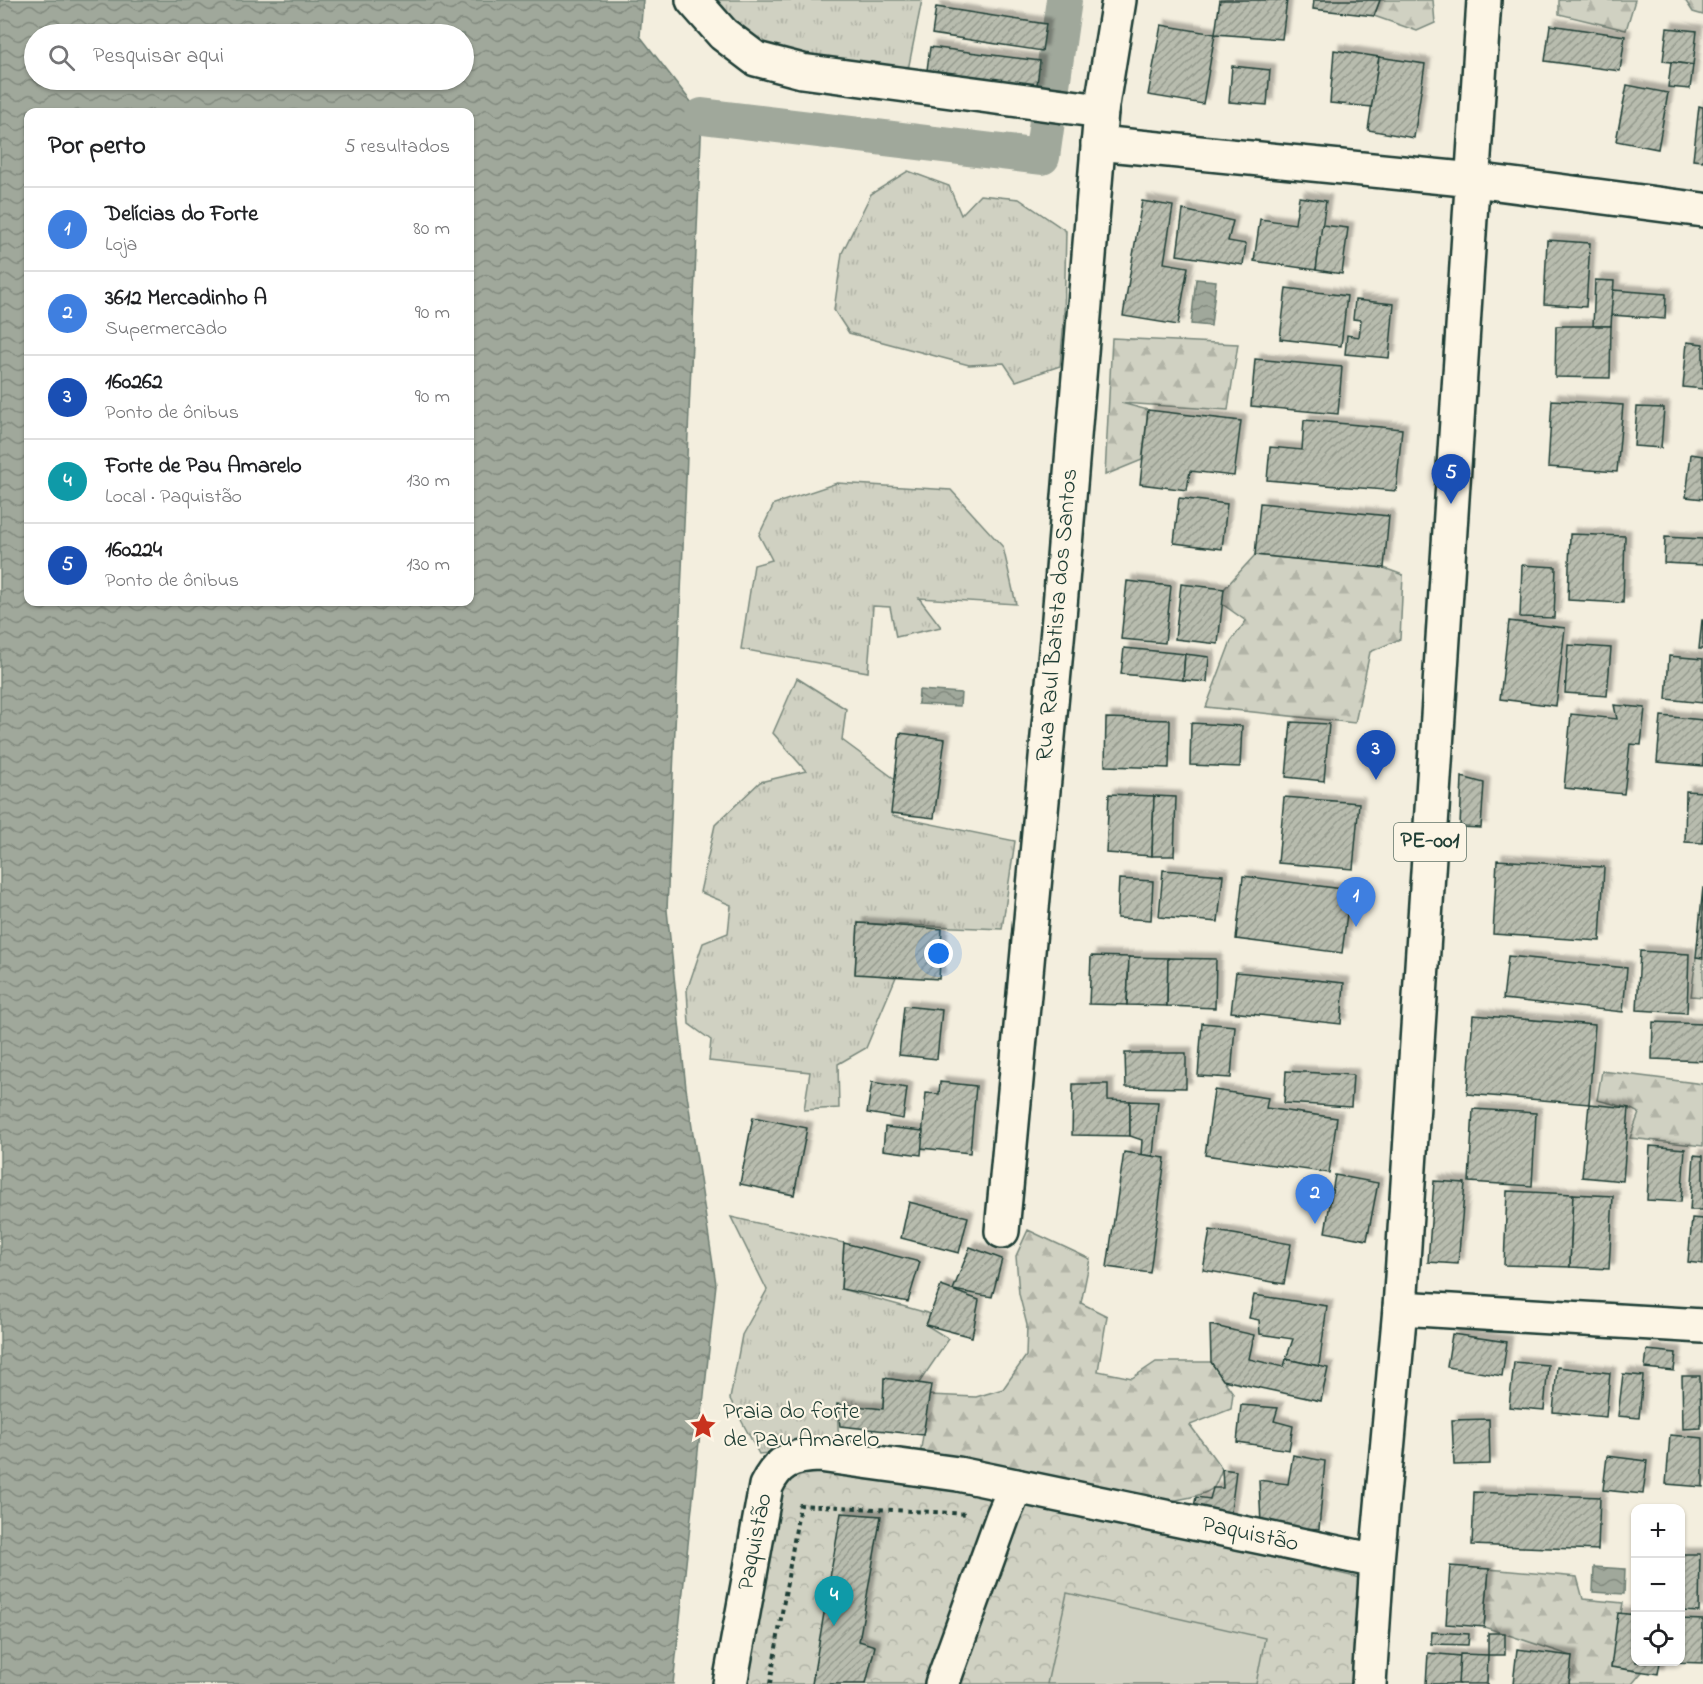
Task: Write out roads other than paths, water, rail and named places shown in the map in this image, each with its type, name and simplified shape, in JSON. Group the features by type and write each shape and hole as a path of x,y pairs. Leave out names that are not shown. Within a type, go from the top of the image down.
{"street":[{"path":"693,0 723,34 756,59 813,73 1099,127 1703,210"},
{"name":"Rua Raul Batista dos Santos","path":"1002,1231 1059,618 1099,127 1119,0"},
{"name":"PE-001","path":"1370,1684 1377,1561 1400,1308 1484,0"},
{"path":"1400,1308 1703,1326"},
{"name":"Paquistão","path":"730,1684 766,1486 773,1472 782,1463 800,1456 819,1455 958,1474 1377,1561"},
{"path":"942,1684 1016,1486"}],"water":[{"path":"0,0 643,0 640,36 702,116 667,910 686,1088 716,1284 673,1684 0,1684"},
{"path":"1196,279 1216,281 1211,326 1191,324"},
{"path":"919,690 961,693 960,706 918,704"},
{"path":"1594,1567 1625,1569 1624,1594 1593,1592"}],"waterway":[{"path":"702,116 1042,157 1064,0"}],"place":[{"name":"160224","path":"1451,504"},
{"name":"160262","path":"1376,780"},
{"name":"Delícias do Forte","path":"1356,927"},
{"name":"3612 Mercadinho A","path":"1315,1224"},
{"name":"Praia do forte de Pau Amarelo","path":"703,1426"},
{"name":"Forte de Pau Amarelo","path":"834,1626"}]}
